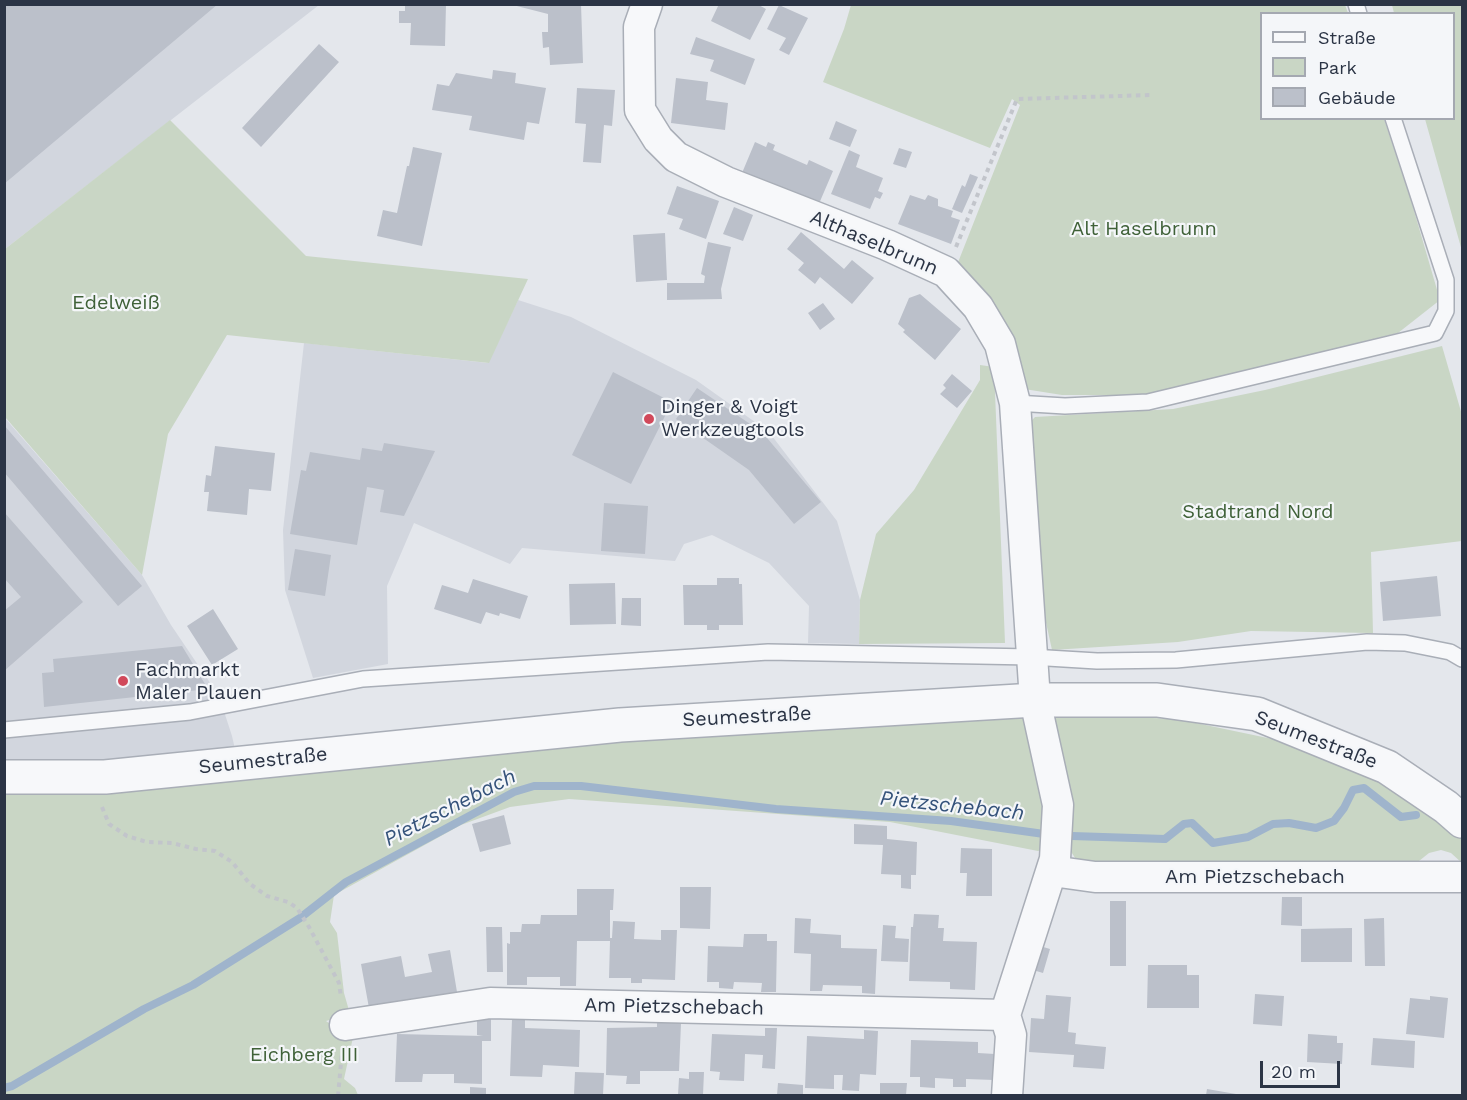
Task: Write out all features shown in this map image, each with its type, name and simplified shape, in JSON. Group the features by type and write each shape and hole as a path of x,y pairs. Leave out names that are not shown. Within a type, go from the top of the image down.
{"street":[{"name":"Althaselbrunn","path":"647,4 639,27 640,110 658,139 676,157 726,182 887,245 946,273 978,307 1000,344 1015,404 1035,700"},
{"name":"Seumestraße","path":"4,777 105,777 620,724 1035,700 1157,700 1257,714 1387,767 1446,807 1462,821"},
{"path":"1007,1095 1011,1035 1005,1015 1055,859 1058,805 1035,700"},
{"name":"Am Pietzschebach","path":"1052,871 1095,877 1460,877"},
{"name":"Am Pietzschebach","path":"345,1025 490,1003 1005,1015"}],"lane":[{"path":"1015,404 1065,406 1148,402 1435,333 1446,311 1446,280 1394,120"},
{"path":"4,730 190,712 363,679 768,652 1032,657 1097,662 1176,660 1367,642 1405,643 1449,652 1462,659"}],"path":[{"path":"946,273 1017,99 1152,95"},
{"path":"105,777 101,805 109,824 127,836 147,842 172,843 215,851 232,862 250,884 267,896 288,902 297,908 309,927"}],"shaded area":[{"path":"5,5 319,5 5,249"},
{"path":"518,300 571,317 696,380 769,432 837,521 860,600 859,644 808,643 809,606 769,563 712,535 684,544 675,561 522,548 510,564 414,523 387,586 388,664 313,678 285,590 283,530 304,343 488,363"},
{"path":"4,417 142,575 171,625 219,696 237,758 5,770"}],"green space":[{"name":"Alt Haselbrunn","path":"851,5 1345,5 1348,12 1260,12 1260,120 1384,120 1440,300 1398,333 1146,395 1062,395 1018,388 1008,329 977,283 955,270 1020,105 1012,99 990,148 823,82"},
{"path":"1392,5 1462,5 1462,251 1425,120 1455,120 1455,12 1394,12"},
{"name":"Edelweiß","path":"170,120 306,256 528,279 489,363 227,335 168,434 142,575 5,417 5,249"},
{"name":"Stadtrand Nord","path":"1442,346 1462,415 1462,541 1371,552 1373,633 1251,631 1178,642 1052,650 1029,544 1020,433 1035,417 1173,409 1265,390"},
{"path":"980,365 994,367 1005,643 859,644 860,600 876,534 914,490 980,380"},
{"path":"1055,714 1177,719 1301,745 1375,777 1462,835 1462,863 1451,853 1441,850 1429,853 1419,861 1400,865 1224,873 1077,861 1070,850 1051,718"},
{"name":"Eichberg III","path":"1004,717 1035,718 1051,811 1046,849 1038,851 890,822 569,799 510,807 461,825 334,895 330,922 337,933 344,993 350,1014 326,1021 340,1031 355,1028 344,1079 355,1088 358,1095 5,1095 4,785 451,752"}],"building":[{"path":"4,4 218,4 4,184"},
{"path":"446,4 445,46 410,45 411,23 399,23 399,11 405,11 405,6"},
{"path":"509,4 581,4 583,63 550,65 549,47 543,48 542,32 548,32 548,14"},
{"path":"719,4 757,4 766,9 750,40 711,21"},
{"path":"779,5 808,18 789,55 779,50 786,38 767,29"},
{"path":"696,37 755,59 745,85 710,71 714,60 690,54"},
{"path":"319,44 339,62 261,147 242,128"},
{"path":"493,70 516,73 515,83 546,88 539,124 527,122 524,140 469,130 472,116 432,110 437,84 449,86 456,73 492,79"},
{"path":"676,78 708,82 706,100 728,103 725,130 671,123"},
{"path":"577,88 615,90 612,126 604,125 601,163 583,162 586,124 575,123"},
{"path":"836,121 857,130 850,147 829,139"},
{"path":"755,142 766,147 768,142 775,145 773,150 807,165 809,160 833,171 818,206 742,173"},
{"path":"413,147 442,153 422,246 377,236 383,210 397,213"},
{"path":"899,148 912,152 906,168 893,164"},
{"path":"849,150 860,155 856,167 883,178 878,191 883,193 880,199 875,197 870,209 831,194"},
{"path":"970,174 978,177 962,213 952,209 962,185 965,187"},
{"path":"677,186 719,201 706,239 679,229 683,219 667,214"},
{"path":"910,195 925,200 928,195 938,199 938,206 953,211 951,217 960,220 951,244 898,224"},
{"path":"734,207 753,215 743,241 723,234"},
{"path":"801,232 844,269 852,260 874,278 852,304 820,277 815,284 798,270 804,263 787,249"},
{"path":"665,233 667,280 636,282 633,235"},
{"path":"708,242 731,247 721,289 722,299 667,300 667,283 704,283 705,276 701,274"},
{"path":"920,294 961,329 935,360 903,332 905,330 898,324 909,298"},
{"path":"823,303 835,319 820,330 808,313"},
{"path":"613,372 672,402 631,484 572,455"},
{"path":"952,374 972,391 957,408 940,394 946,388 943,385"},
{"path":"697,388 762,432 821,502 794,524 749,470 676,419"},
{"path":"4,425 142,586 118,606 4,472"},
{"path":"384,443 435,451 404,516 380,512 384,490 367,487 357,545 290,534 301,470 306,471 310,452 360,460 362,448 382,451"},
{"path":"215,446 275,453 271,491 249,489 247,515 207,511 209,492 204,492 206,475 211,476"},
{"path":"604,503 648,506 645,554 601,551"},
{"path":"4,512 83,602 4,671 4,611 21,597 4,578"},
{"path":"295,549 331,555 325,596 288,590"},
{"path":"1437,576 1441,616 1383,621 1380,582"},
{"path":"717,578 739,578 739,584 742,584 743,625 719,625 719,630 707,630 707,625 684,625 683,585 717,585"},
{"path":"473,579 528,596 520,619 500,613 499,616 486,612 481,624 434,609 442,585 468,593"},
{"path":"615,583 616,624 570,625 569,584"},
{"path":"622,598 641,598 641,626 621,625"},
{"path":"213,609 238,649 212,665 187,626"},
{"name":"Fachmarkt Maler Plauen","path":"182,646 208,689 44,707 42,673 54,672 53,659"},
{"path":"504,815 511,844 480,852 472,824"},
{"path":"854,824 887,826 887,839 917,842 916,875 911,875 911,889 901,888 901,875 881,874 883,845 854,844"},
{"path":"961,848 992,849 992,896 966,896 967,873 960,873"},
{"path":"680,887 711,887 710,929 680,928"},
{"path":"577,889 614,889 613,910 610,910 610,938 612,938 613,921 635,922 634,939 661,940 661,930 677,930 675,980 642,979 642,983 631,983 631,978 609,978 610,941 577,941 576,986 560,986 560,977 527,977 527,985 507,985 507,943 510,944 510,932 521,932 522,924 540,924 541,915 577,915"},
{"path":"1282,897 1302,897 1302,926 1281,925"},
{"path":"1110,901 1126,901 1126,966 1110,966"},
{"path":"914,914 939,915 938,928 944,928 943,941 977,942 975,990 950,989 950,982 909,981 911,927 913,927"},
{"path":"795,918 811,919 810,933 841,935 841,948 877,949 875,994 862,993 862,986 823,985 822,991 810,991 811,954 794,953"},
{"path":"1384,918 1385,966 1365,966 1364,919"},
{"path":"883,925 896,926 895,938 909,939 908,962 881,961"},
{"path":"486,927 502,927 503,972 487,972"},
{"path":"1352,928 1352,962 1301,962 1301,929"},
{"path":"744,934 767,934 767,941 777,941 776,992 761,992 762,983 734,982 733,989 719,988 719,982 707,982 708,946 743,947"},
{"path":"1040,946 1050,949 1043,973 1033,970"},
{"path":"450,950 457,992 369,1008 361,964 401,956 405,977 432,972 428,954"},
{"path":"1148,965 1187,965 1187,975 1199,975 1199,1008 1147,1008"},
{"path":"1255,994 1284,996 1282,1026 1253,1024"},
{"path":"1046,995 1071,997 1068,1032 1076,1033 1075,1044 1106,1047 1104,1069 1073,1067 1074,1055 1029,1052 1031,1018 1044,1019"},
{"path":"1430,996 1448,998 1444,1038 1406,1034 1410,998 1430,1000"},
{"path":"477,1018 491,1019 491,1041 482,1041 482,1084 454,1083 454,1074 423,1074 422,1082 395,1082 397,1034 483,1036 477,1035"},
{"path":"512,1019 525,1019 525,1028 580,1030 579,1067 543,1065 542,1077 510,1076"},
{"path":"657,1022 681,1023 679,1071 640,1071 640,1084 626,1084 627,1076 606,1075 607,1028 657,1027"},
{"path":"765,1028 777,1028 775,1069 762,1068 763,1055 745,1054 744,1081 719,1080 720,1072 710,1071 712,1034 765,1036"},
{"path":"864,1030 878,1031 876,1075 860,1074 859,1091 842,1090 843,1075 834,1075 834,1089 805,1088 807,1036 864,1039"},
{"path":"1308,1034 1337,1036 1337,1043 1343,1043 1342,1064 1307,1062"},
{"path":"1373,1038 1415,1041 1414,1068 1371,1065"},
{"path":"911,1040 978,1042 978,1053 995,1054 994,1080 966,1079 966,1087 953,1087 953,1079 935,1078 935,1088 920,1087 920,1077 910,1077"},
{"path":"575,1072 604,1073 603,1095 574,1095"},
{"path":"689,1072 704,1072 703,1095 678,1095 679,1078 689,1079"},
{"path":"778,1083 803,1085 803,1095 777,1095"},
{"path":"880,1083 907,1083 906,1095 880,1095"},
{"path":"470,1087 486,1088 486,1095 470,1095"},
{"path":"1207,1089 1236,1094 1236,1095 1206,1095"}],"waterway":[{"name":"Pietzschebach","path":"4,1088 12,1086 144,1009 193,985 300,918 346,882 514,792 534,786 581,786 776,809 951,821 1044,834"},
{"name":"Pietzschebach","path":"1072,836 1165,839 1184,824 1192,823 1213,843 1248,837 1273,824 1289,823 1316,828 1334,821 1353,790 1364,788 1401,817 1416,815"}],"place":[{"name":"Dinger & Voigt Werkzeugtools","path":"649,419"},
{"name":"Fachmarkt Maler Plauen","path":"123,681"}]}
